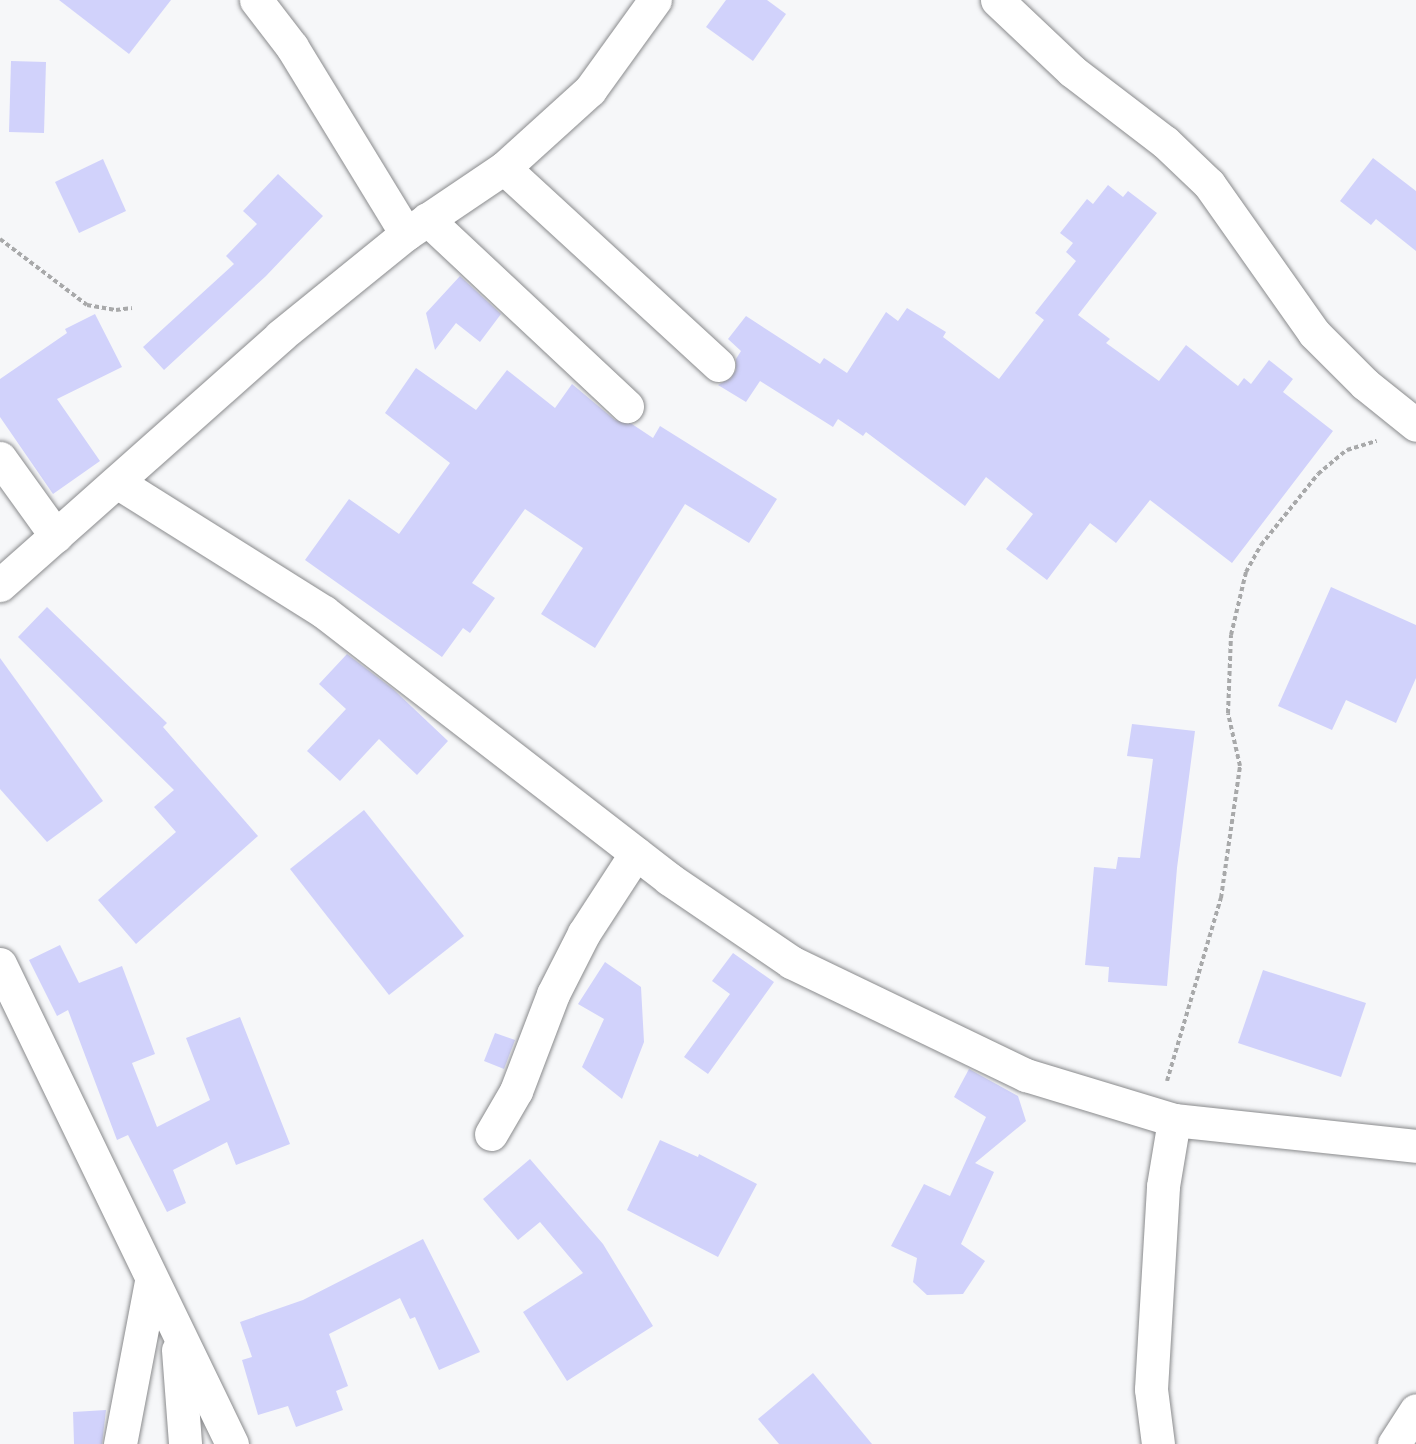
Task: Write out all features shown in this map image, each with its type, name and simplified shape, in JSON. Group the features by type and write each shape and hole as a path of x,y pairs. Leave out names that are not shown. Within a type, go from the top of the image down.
{"street":[{"path":"256,0 292,47 417,227 627,406"},
{"path":"0,585 280,336 417,227 504,168 590,90 655,0"},
{"path":"997,0 1072,71 1165,142 1209,184 1314,333 1365,384 1416,425"},
{"path":"504,168 718,364"},
{"path":"0,458 56,536"},
{"path":"117,482 324,612 636,854 791,962 883,1009 1026,1075 1165,1118 1317,1138 1416,1146"},
{"path":"491,1134 516,1091 553,994 584,933 636,854"},
{"path":"0,964 176,1335 232,1444"},
{"path":"1158,1444 1151,1389 1165,1118"},
{"path":"120,1444 151,1282"},
{"path":"176,1335 185,1444"},
{"path":"1394,1444 1416,1410"}],"path":[{"path":"0,239 87,305 132,308"},
{"path":"1165,1118 1221,898 1240,766 1228,713 1231,635 1246,572 1261,545 1318,474 1347,450 1381,439"}],"building":[{"path":"59,0 171,0 129,54"},
{"path":"726,0 767,0 786,14 753,61 706,27"},
{"path":"11,61 46,62 44,133 9,132"},
{"path":"1373,158 1416,191 1416,251 1376,219 1371,225 1340,201"},
{"path":"103,159 126,211 79,233 55,182"},
{"path":"278,174 323,216 266,276 164,370 143,347 234,264 226,256 257,224 243,211"},
{"path":"1108,185 1123,197 1128,191 1157,213 1078,315 1110,339 1106,343 1159,381 1186,345 1238,386 1244,378 1251,384 1269,360 1293,379 1283,392 1333,431 1232,563 1150,500 1116,543 1090,523 1047,580 1006,549 1033,514 986,477 965,506 866,432 863,436 838,419 833,427 760,381 746,402 718,385 731,378 736,370 736,359 741,351 728,339 746,316 820,364 824,358 847,373 886,312 898,321 907,308 946,332 943,337 999,379 1044,320 1035,313 1076,261 1066,252 1073,243 1060,233 1087,199 1093,204"},
{"path":"460,276 501,314 480,342 456,323 435,350 426,313"},
{"path":"95,314 122,367 57,399 100,461 53,494 0,417 0,379 67,333 65,329"},
{"path":"416,368 476,410 507,370 555,408 572,384 615,420 632,424 653,438 660,426 777,499 749,543 685,504 595,648 541,614 583,548 525,509 472,583 495,598 470,633 463,628 442,657 305,560 349,499 399,534 450,463 385,413"},
{"path":"1331,587 1416,625 1416,678 1396,723 1346,700 1332,730 1278,706"},
{"path":"47,607 167,723 163,727 258,836 136,944 98,900 176,832 154,807 174,790 18,637"},
{"path":"347,654 393,689 448,741 417,775 379,739 340,781 307,751 346,709 319,684"},
{"path":"0,658 103,801 47,842 0,789"},
{"path":"1132,724 1195,731 1177,868 1167,986 1108,982 1109,967 1085,965 1094,867 1116,869 1118,857 1140,858 1153,759 1127,756"},
{"path":"364,810 464,936 389,995 290,869"},
{"path":"60,945 79,983 122,966 155,1054 132,1063 157,1127 210,1100 186,1038 240,1017 290,1144 236,1165 227,1142 173,1170 186,1203 167,1212 128,1135 117,1140 68,1010 57,1016 29,960"},
{"path":"733,953 774,982 708,1074 684,1057 730,994 712,981"},
{"path":"605,962 641,987 644,1042 622,1099 582,1067 604,1019 578,1004"},
{"path":"1263,970 1366,1003 1341,1077 1238,1043"},
{"path":"495,1033 515,1040 504,1069 484,1061"},
{"path":"969,1069 1018,1096 1026,1121 975,1163 994,1172 961,1244 985,1261 963,1294 927,1295 913,1282 917,1258 891,1246 924,1184 950,1196 986,1117 954,1097"},
{"path":"660,1140 698,1157 699,1154 757,1184 718,1257 627,1210"},
{"path":"530,1159 603,1244 653,1326 567,1381 523,1312 583,1273 540,1222 518,1240 483,1199"},
{"path":"423,1239 480,1352 439,1370 415,1317 410,1319 400,1298 329,1334 348,1386 336,1391 343,1410 296,1427 288,1406 258,1415 242,1360 252,1357 240,1322 303,1300"},
{"path":"813,1373 872,1444 779,1444 758,1419"},
{"path":"106,1410 102,1444 74,1444 73,1412"}]}
